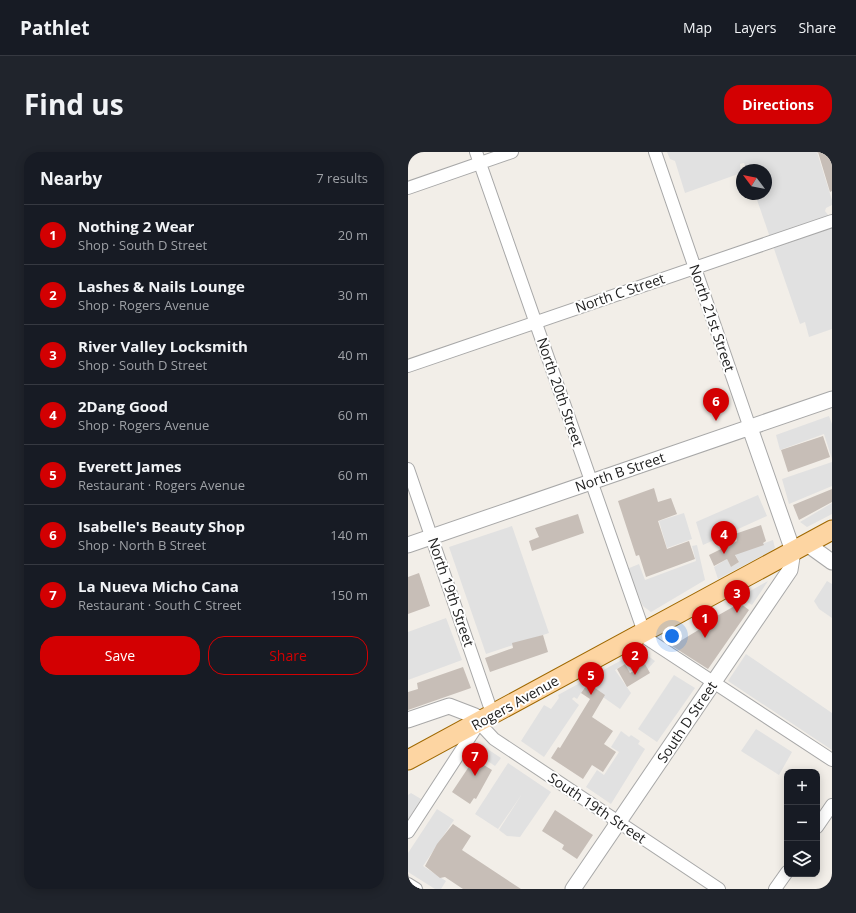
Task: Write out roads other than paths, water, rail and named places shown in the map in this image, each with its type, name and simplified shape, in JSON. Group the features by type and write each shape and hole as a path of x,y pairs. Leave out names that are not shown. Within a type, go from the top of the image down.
{"main road":[{"name":"Rogers Avenue","path":"408,760 832,530"}],"street":[{"path":"408,188 478,157 512,152"},
{"name":"North 21st Street","path":"655,152 750,428 800,547"},
{"name":"North 20th Street","path":"478,157 644,633"},
{"name":"North C Street","path":"408,366 832,221"},
{"name":"North B Street","path":"408,545 832,399"},
{"name":"North 19th Street","path":"408,469 432,537 486,719"},
{"path":"800,547 832,562"},
{"name":"South D Street","path":"573,889 790,570 800,547"},
{"path":"644,633 646,638 713,684 832,760"},
{"path":"408,720 449,706 486,719 408,832"},
{"name":"South 19th Street","path":"486,719 494,739 719,889"},
{"path":"820,823 832,805"},
{"path":"776,889 784,877"},
{"path":"408,884 416,889"}],"place":[{"name":"Isabelle's Beauty Shop","path":"716,421"},
{"name":"2Dang Good","path":"724,554"},
{"name":"River Valley Locksmith","path":"737,613"},
{"name":"Nothing 2 Wear","path":"705,638"},
{"name":"Lashes & Nails Lounge","path":"635,675"},
{"name":"Everett James","path":"591,695"},
{"name":"La Nueva Micho Cana","path":"475,776"}]}
